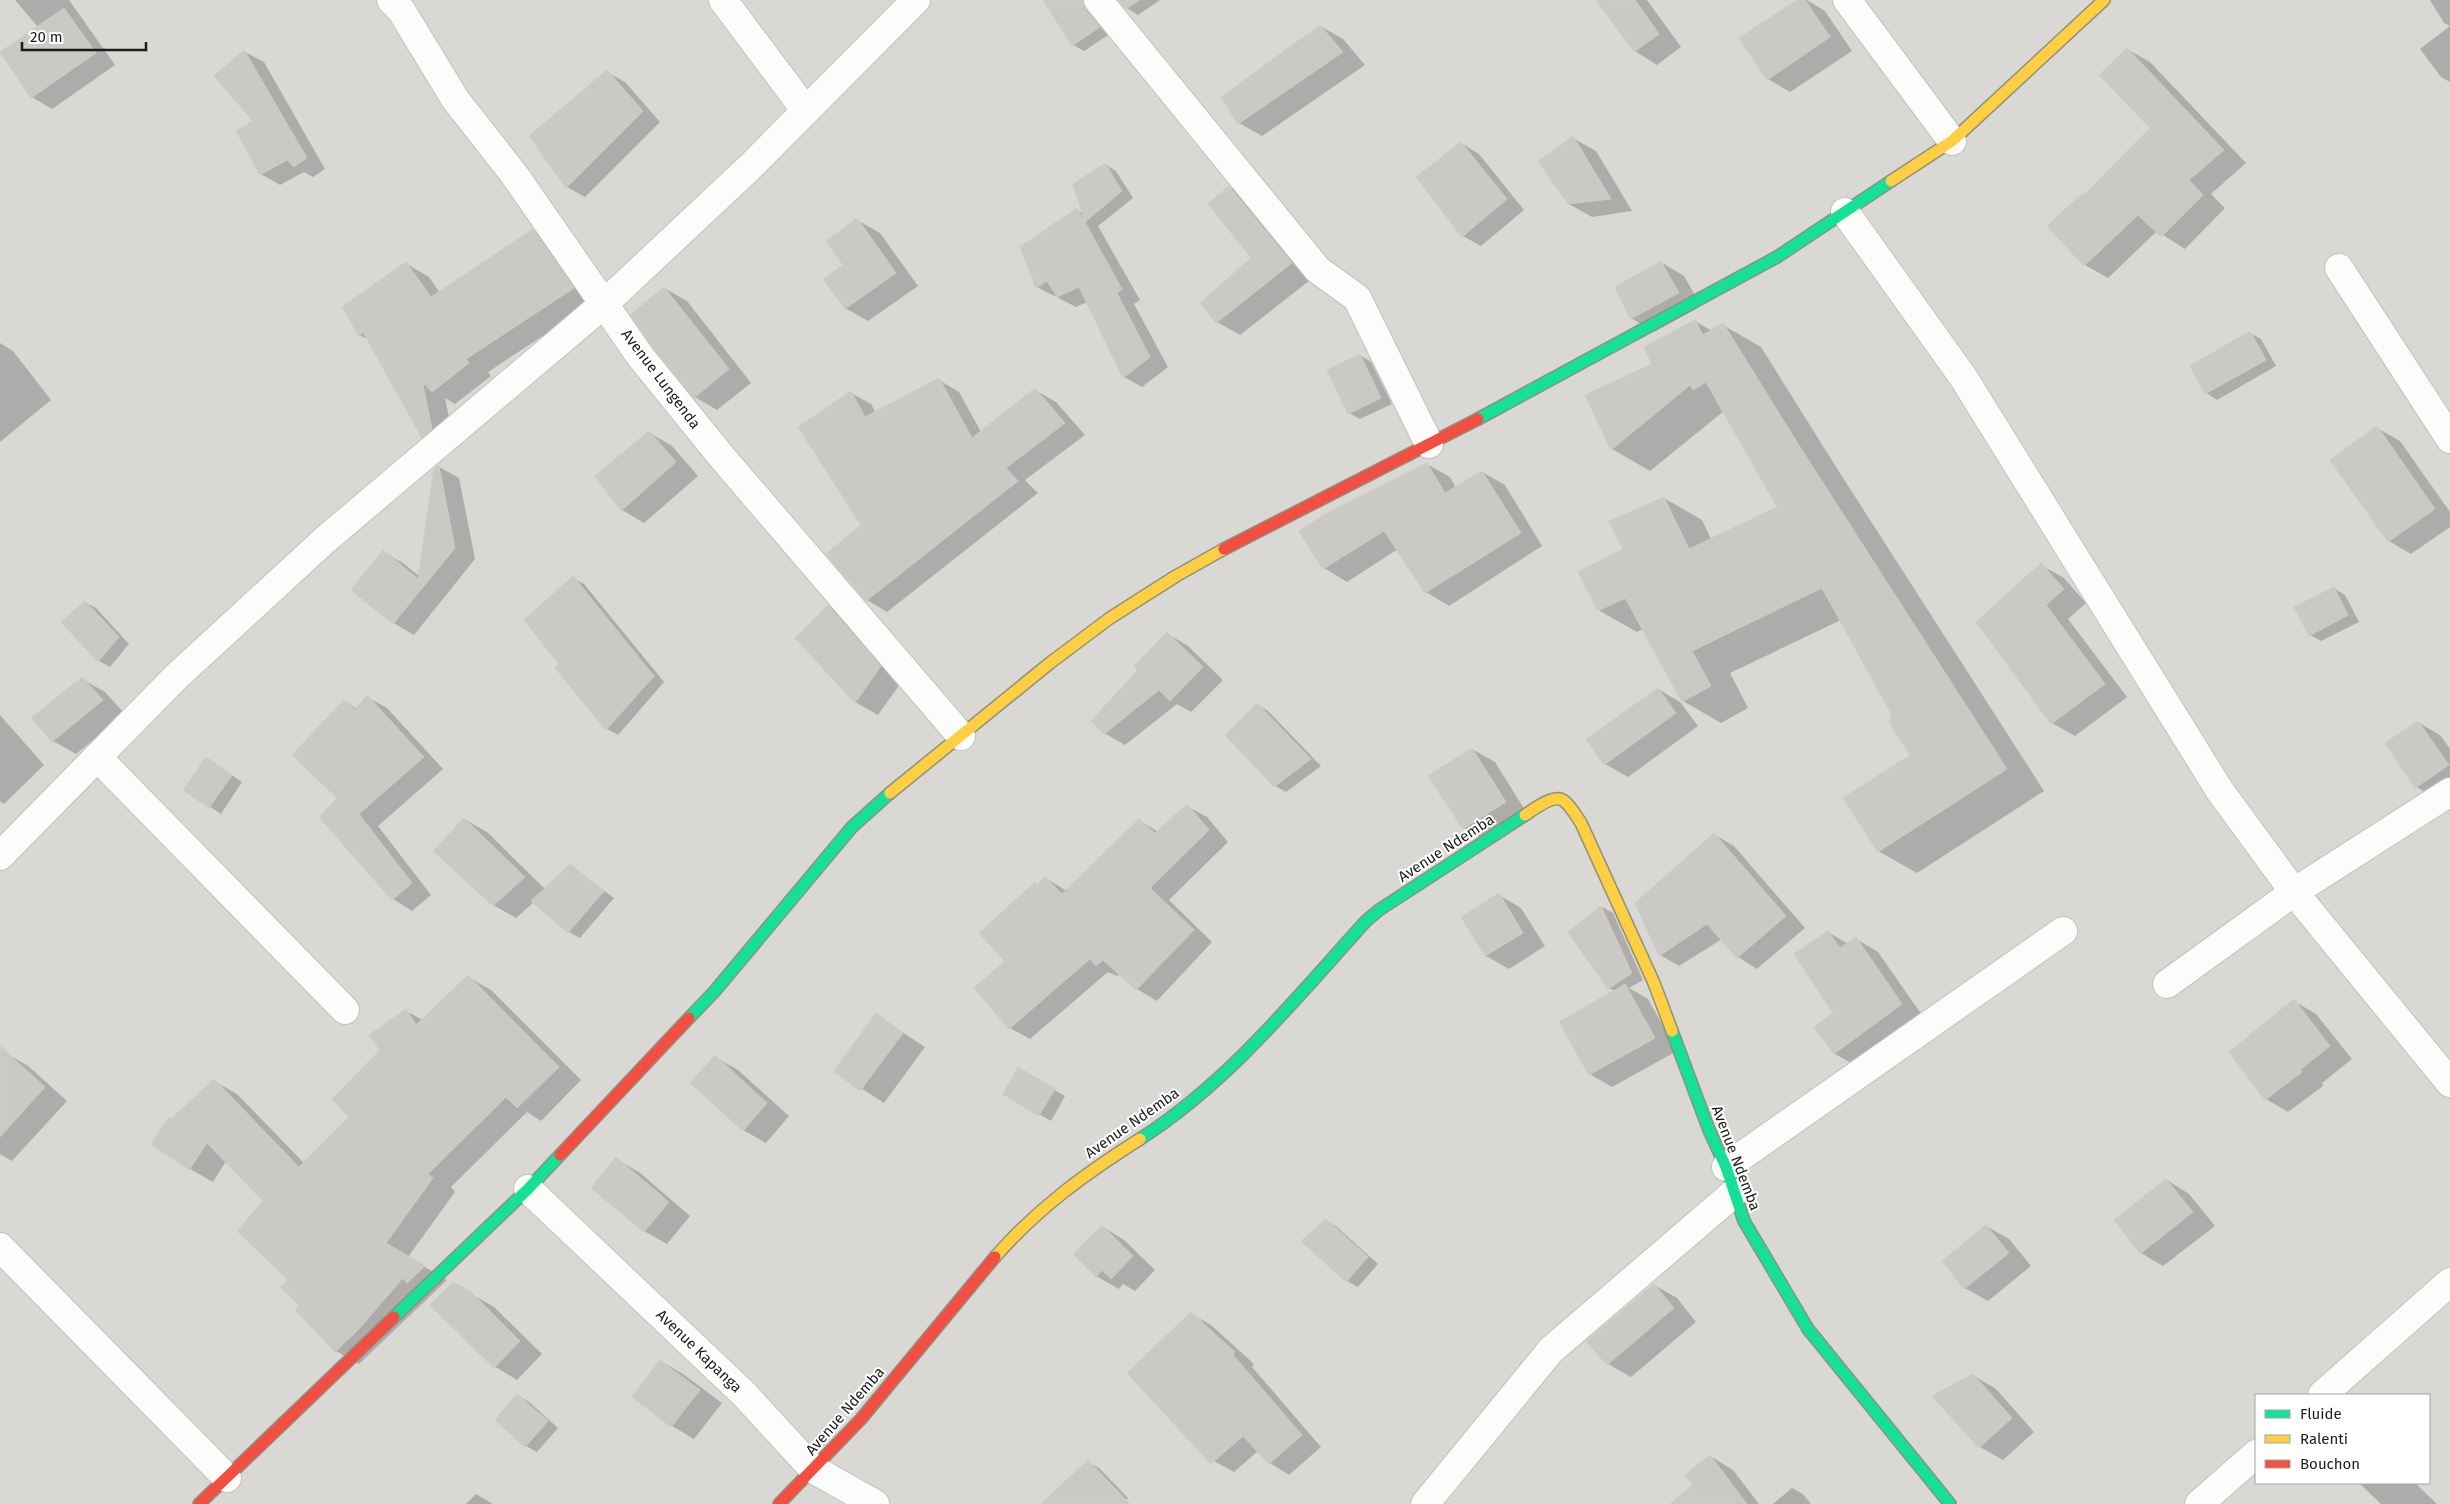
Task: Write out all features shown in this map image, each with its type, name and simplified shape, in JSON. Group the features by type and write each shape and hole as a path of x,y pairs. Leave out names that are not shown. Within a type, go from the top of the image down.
{"street":[{"name":"Avenue Lungenda","path":"391,0 401,10 455,99 516,177 640,356 721,456 961,736"},
{"path":"723,0 806,111"},
{"path":"0,856 177,676 326,539 605,303 806,111 916,0"},
{"path":"1098,0 1318,270 1357,298 1428,444"},
{"path":"1847,0 1952,141"},
{"path":"199,1504 528,1189 714,992 852,827 906,779 1050,663 1103,623 1176,576 1260,529 1499,409 1777,257 1952,141 2104,0"},
{"path":"1845,212 1963,377 2220,791 2294,892 2450,1083"},
{"path":"2339,268 2450,439"},
{"path":"97,757 345,1010"},
{"path":"2168,984 2294,892 2450,792"},
{"name":"Avenue Ndemba","path":"779,1504 861,1418 968,1287 1010,1240 1048,1204 1104,1160 1160,1126 1251,1049 1366,920 1551,800 1564,800 1581,823 1654,983 1703,1114 1726,1167 1744,1221 1808,1330 1950,1504"},
{"path":"1726,1167 2063,930"},
{"name":"Avenue Kapanga","path":"528,1189 744,1394 814,1469 876,1504"},
{"path":"1425,1504 1551,1350 1734,1193"},
{"path":"0,1246 227,1478"},
{"path":"2323,1394 2450,1282"},
{"path":"2200,1504 2255,1455"}],"shaded area":[{"path":"0,0 2450,0 2450,1504 0,1504"}],"building":[{"path":"1043,0 1083,0 1086,10 1100,27 1072,46"},
{"path":"1118,0 1140,0 1126,9"},
{"path":"1596,0 1635,0 1659,34 1634,52"},
{"path":"1797,0 1805,0 1830,37 1767,80 1739,38"},
{"path":"64,8 96,53 31,98 0,52"},
{"path":"1320,25 1343,52 1238,124 1221,97"},
{"path":"2127,48 2224,150 2189,180 2203,195 2161,237 2138,215 2084,266 2047,226 2083,193 2084,195 2150,128 2099,75"},
{"path":"244,50 307,158 294,167 287,160 260,175 236,131 253,121 214,76"},
{"path":"607,70 643,111 566,188 529,136"},
{"path":"1573,136 1611,199 1568,204 1538,161"},
{"path":"1461,142 1507,199 1462,237 1416,177"},
{"path":"1105,163 1122,191 1085,222 1073,184"},
{"path":"1229,186 1292,263 1216,323 1200,303 1251,258 1208,204"},
{"path":"1077,208 1122,289 1117,293 1150,357 1123,378 1079,287 1057,297 1047,281 1036,288 1020,247"},
{"path":"857,218 896,273 845,309 823,279 843,265 826,241"},
{"path":"533,229 574,288 466,359 469,363 432,392 425,384 423,385 432,429 422,438 363,332 359,336 342,307 406,262 431,297"},
{"path":"1661,261 1679,293 1630,319 1615,287"},
{"path":"664,287 729,369 694,398 630,315"},
{"path":"1695,320 1703,335 1723,323 1800,447 2007,769 1878,852 1843,798 1910,755 1889,722 1892,715 1822,588 1692,651 1711,686 1682,702 1625,598 1598,611 1578,572 1623,549 1609,521 1664,497 1689,549 1777,507 1706,382 1693,390 1690,385 1611,450 1585,395 1652,364 1644,347"},
{"path":"2250,331 2266,360 2205,394 2190,366"},
{"path":"1360,354 1381,398 1348,414 1327,370"},
{"path":"939,378 972,438 1035,388 1065,423 1006,468 1018,481 866,601 826,554 861,525 798,427 851,391 865,417"},
{"path":"2377,426 2435,509 2388,542 2330,460"},
{"path":"649,431 676,462 621,511 595,476"},
{"path":"1427,463 1445,493 1482,471 1521,533 1425,593 1384,531 1323,569 1299,531 1327,513"},
{"path":"439,466 455,548 393,624 351,590 383,550 418,579 434,468"},
{"path":"2041,563 2064,589 2046,605 2105,684 2051,724 1976,622"},
{"path":"573,576 654,676 606,730 555,668 559,664 524,620"},
{"path":"2334,587 2348,615 2309,636 2294,607"},
{"path":"85,601 119,637 98,662 61,622"},
{"path":"828,605 881,666 855,703 795,638"},
{"path":"1167,632 1203,667 1170,701 1159,690 1104,734 1091,721 1138,670 1134,666"},
{"path":"82,677 103,700 52,742 31,718"},
{"path":"1658,688 1676,713 1604,765 1586,739"},
{"path":"367,695 424,757 359,814 412,883 392,900 319,817 337,798 292,755 344,700 355,710"},
{"path":"1257,703 1311,759 1274,787 1225,735"},
{"path":"2418,721 2449,765 2415,788 2385,743"},
{"path":"1472,748 1506,802 1463,829 1428,776"},
{"path":"206,757 232,775 209,808 183,790"},
{"path":"1187,804 1209,830 1150,888 1194,930 1136,990 1103,960 1096,966 1090,959 1009,1029 974,988 1005,961 979,933 1035,882 1037,885 1045,877 1062,894 1139,819 1155,833"},
{"path":"464,818 525,877 493,906 433,851"},
{"path":"1714,833 1786,916 1737,958 1707,924 1659,956 1635,903"},
{"path":"570,864 604,891 568,933 531,901"},
{"path":"1499,893 1523,933 1485,956 1461,917"},
{"path":"1601,906 1632,973 1608,989 1568,932"},
{"path":"1828,931 1840,948 1856,937 1902,1004 1834,1054 1814,1027 1833,1013 1794,954"},
{"path":"468,975 559,1067 517,1108 506,1097 428,1174 433,1178 386,1243 425,1266 407,1283 403,1278 358,1330 335,1352 295,1310 299,1305 280,1287 288,1280 237,1231 263,1201 207,1143 189,1170 151,1144 168,1118 171,1119 214,1079 299,1167 349,1117 332,1099 380,1050 369,1035 406,1009 416,1025"},
{"path":"1625,984 1655,1038 1589,1075 1559,1022"},
{"path":"2294,999 2330,1046 2300,1070 2302,1072 2265,1100 2229,1052"},
{"path":"876,1013 903,1033 860,1091 834,1071"},
{"path":"0,1046 45,1087 0,1137"},
{"path":"715,1055 767,1103 743,1131 690,1083"},
{"path":"1018,1067 1055,1089 1039,1116 1003,1094"},
{"path":"616,1157 669,1202 644,1232 591,1188"},
{"path":"2166,1179 2193,1212 2140,1254 2114,1220"},
{"path":"1326,1219 1368,1257 1346,1282 1301,1241"},
{"path":"1102,1225 1133,1256 1111,1279 1102,1270 1096,1277 1073,1254"},
{"path":"1986,1225 2009,1253 1964,1289 1942,1261"},
{"path":"453,1282 471,1292 520,1341 494,1368 430,1305"},
{"path":"1654,1284 1674,1308 1607,1365 1586,1341"},
{"path":"1191,1312 1235,1352 1233,1355 1302,1435 1269,1464 1243,1436 1211,1464 1127,1373"},
{"path":"660,1360 700,1390 671,1427 632,1397"},
{"path":"1973,1374 2012,1418 1979,1448 1932,1396"},
{"path":"517,1394 548,1421 525,1447 495,1420"},
{"path":"1710,1455 1747,1504 1670,1504 1693,1485 1685,1475"},
{"path":"1088,1460 1130,1504 1041,1504"}],"traffic: fast":[{"path":"1478,419 1777,257 1891,181"},
{"path":"689,1018 714,992 852,827 890,793"},
{"path":"1140,1139 1203,1092 1232,1065 1287,1009 1366,921 1379,910 1525,815"},
{"path":"1672,1031 1709,1130 1726,1167 1744,1221 1808,1329 1950,1504"},
{"path":"394,1317 528,1189 560,1155"}],"traffic: slow":[{"path":"1891,181 1952,141 2104,0"},
{"path":"890,793 1050,663 1110,618 1176,576 1224,549"},
{"path":"1525,815 1555,799 1564,801 1573,811 1581,823 1654,983 1672,1031"},
{"path":"995,1257 1028,1222 1063,1192 1140,1139"}],"traffic: jam":[{"path":"1224,549 1478,419"},
{"path":"560,1155 689,1018"},
{"path":"779,1504 861,1419 995,1257"},
{"path":"199,1504 394,1317"}]}
